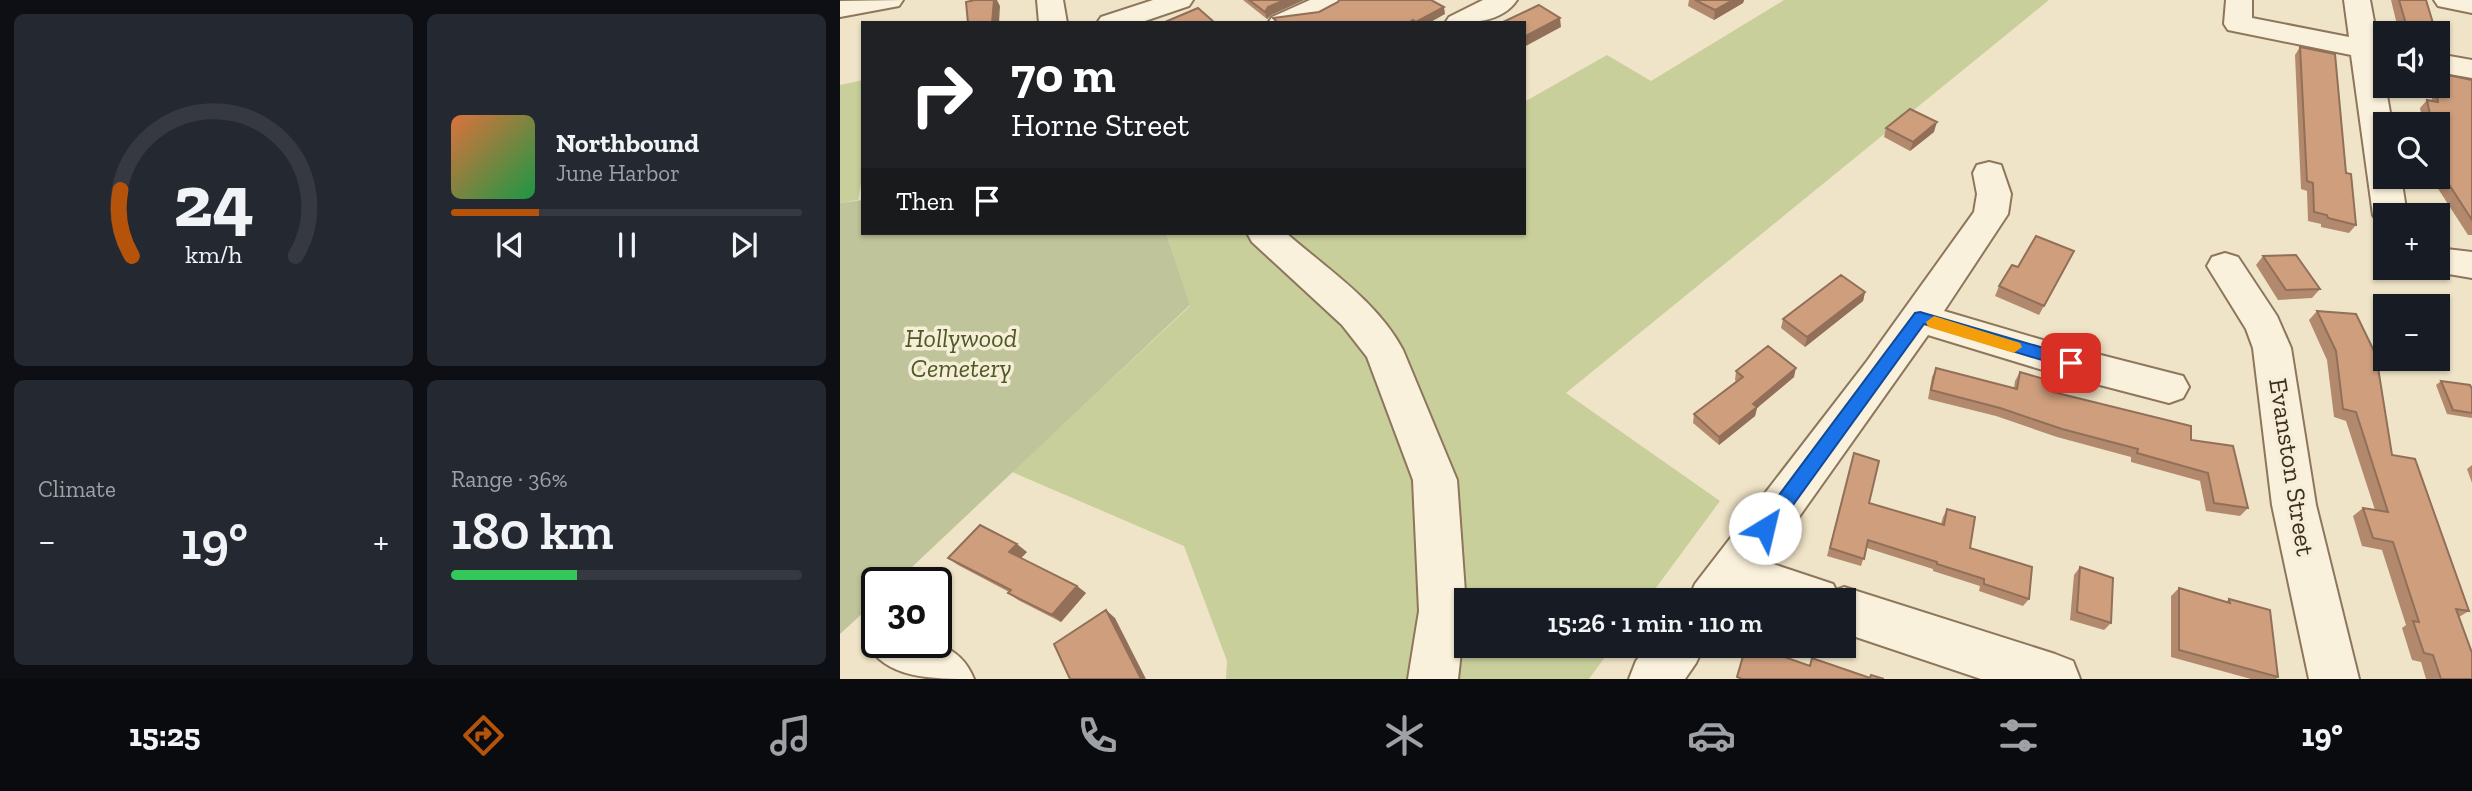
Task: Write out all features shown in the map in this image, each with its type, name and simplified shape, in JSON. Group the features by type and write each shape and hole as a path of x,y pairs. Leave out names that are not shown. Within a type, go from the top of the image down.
{"street":[{"path":"840,9 890,0"},
{"path":"1050,0 1053,21"},
{"path":"1286,21 1332,0"},
{"path":"1463,21 1504,0"},
{"path":"2357,0 2373,45"},
{"path":"2446,0 2472,5"},
{"path":"1128,21 1176,1"},
{"path":"2239,12 2373,50"},
{"path":"2450,65 2472,69"},
{"path":"2379,98 2389,203"},
{"path":"1722,587 1920,317 1991,214 1994,194 1989,173"},
{"path":"1266,235 1355,315 1384,350 1435,480 1443,611 1433,679"},
{"path":"2450,262 2472,265"},
{"name":"Evanston Street","path":"2225,265 2264,326 2272,348 2294,505 2334,679"},
{"path":"1920,317 2046,356 2169,387"},
{"path":"1856,614 2055,679"},
{"path":"916,658 949,679"},
{"path":"1654,679 1669,658"}],"green space":[{"path":"1784,0 2049,0 1566,393 1720,501 1656,588 1454,588 1454,658 1604,658 1589,679 1226,679 1227,661 1184,546 1012,472 1190,306 1167,235 1526,235 1526,101 1607,55 1651,81"},
{"path":"861,80 861,184 858,200 840,203 840,85"},
{"name":"Hollywood Cemetery","path":"861,200 861,235 1167,235 1190,305 912,567 861,567 861,615 840,634 840,203"}],"building":[{"path":"994,0 992,21 968,21 966,2"},
{"path":"1249,0 1285,0 1268,7 1265,12"},
{"path":"1431,0 1444,7 1418,21 1276,21 1273,18 1319,12 1338,2"},
{"path":"1695,0 1733,0 1715,10"},
{"path":"2399,0 2426,0 2432,21 2405,21"},
{"path":"1539,5 1560,18 1526,36 1526,21 1505,21"},
{"path":"1198,8 1213,21 1167,21"},
{"path":"2300,47 2335,54 2346,173 2351,174 2356,225 2314,212 2313,183 2307,181"},
{"path":"2450,75 2472,80 2472,220 2450,186 2450,112 2430,112 2427,100 2438,102 2438,98 2450,98"},
{"path":"1910,109 1937,122 1913,142 1886,128"},
{"path":"2036,236 2074,251 2044,306 1999,286 2012,265 2018,267"},
{"path":"2296,255 2320,289 2286,290 2263,256"},
{"path":"1841,275 1865,292 1807,337 1783,319"},
{"path":"2317,311 2356,314 2373,349 2373,371 2379,371 2392,455 2415,459 2469,611 2456,609 2472,653 2472,679 2441,679 2433,655 2424,653 2413,621 2419,622 2393,542 2373,538 2363,508 2388,512 2356,412 2343,409 2336,351"},
{"path":"1768,346 1796,368 1753,404 1757,407 1719,437 1694,414 1743,377 1736,371"},
{"path":"1936,368 2017,389 2020,372 2054,382 2053,392 2191,426 2191,440 2233,446 2248,508 2214,503 2208,473 2137,453 2138,449 1931,390"},
{"path":"2441,381 2470,385 2472,413 2453,410"},
{"path":"1854,453 1879,461 1869,503 1944,525 1947,509 1975,517 1970,548 2032,567 2029,599 1984,584 1984,579 1868,540 1864,559 1830,548"},
{"path":"980,525 1017,544 1009,552 1077,586 1052,615 1008,593 1011,590 948,558"},
{"path":"2080,567 2113,578 2111,623 2077,612"},
{"path":"2179,588 2230,603 2229,599 2270,610 2278,677 2179,650"},
{"path":"1106,610 1141,679 1070,679 1054,644"},
{"path":"1743,658 1787,658 1810,666 1812,658 1870,678 1871,675 1884,679 1742,679 1737,677"}],"slow traffic":[{"path":"1934,322 2014,347"}],"route":[{"path":"1765,528 1920,317 1958,331 2071,363"}]}
